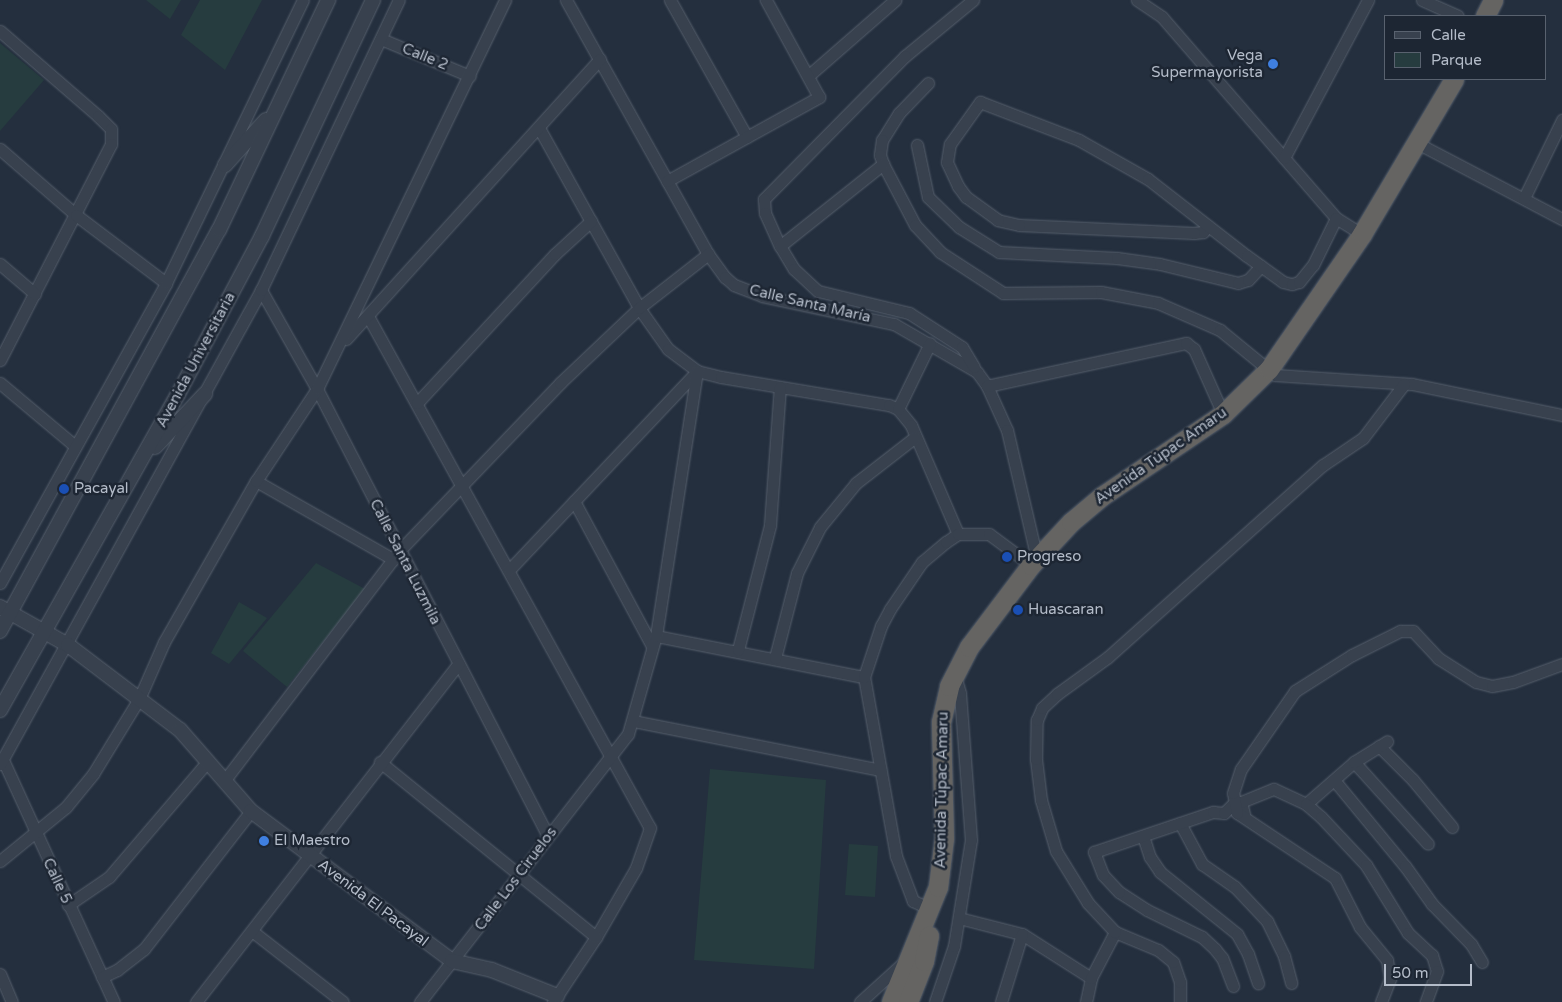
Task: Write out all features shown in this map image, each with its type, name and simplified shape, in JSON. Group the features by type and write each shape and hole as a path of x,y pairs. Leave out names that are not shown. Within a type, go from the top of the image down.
{"highway":[{"path":"1486,15 1493,0"},
{"name":"Avenida Túpac Amaru","path":"891,1002 931,909 938,887 944,838 941,722 954,672 969,647 1034,562 1102,496 1223,414 1268,369 1362,234 1453,80"},
{"name":"Avenida Túpac Amaru","path":"908,1002 924,961 931,909"}],"street":[{"path":"0,583 166,284 303,0"},
{"path":"0,631 5,610 169,325 276,111 328,0"},
{"name":"Avenida Universitaria","path":"0,710 140,462 262,236 373,0"},
{"path":"1,762 68,645 261,290 399,0"},
{"path":"0,861 66,807 93,774 139,699 164,642 256,482 317,389 470,76 505,0"},
{"name":"Calle Santa María","path":"566,0 708,254 725,277 747,290 882,320 930,344 977,372 987,386 1007,430 1034,562"},
{"path":"670,0 747,137"},
{"path":"667,181 819,97 766,0"},
{"path":"808,76 895,0"},
{"path":"973,0 905,56 764,200 766,213 780,246 794,269 818,291 909,313 962,347 977,372"},
{"path":"1137,0 1162,17 1336,218 1362,234"},
{"path":"1284,158 1368,0"},
{"path":"1422,0 1456,15"},
{"path":"0,31 110,130 111,144 0,360"},
{"name":"Calle 2","path":"381,39 470,76"},
{"path":"339,346 369,318 600,59"},
{"path":"928,83 899,113 882,140 880,155 883,164 914,224 940,252 1003,293 1101,292 1158,303 1220,330 1275,375 1404,384 1562,415"},
{"path":"1208,226 1203,232 1194,233 1019,224 998,220 966,198 958,186 947,162 950,144 980,102 999,108 1107,153 1148,179 1283,282 1299,282 1313,265 1336,218"},
{"path":"224,165 276,111"},
{"path":"1524,198 1562,120"},
{"path":"539,128 639,308 668,349 697,371 889,405 898,409 915,437 958,534"},
{"path":"1417,143 1562,219"},
{"path":"916,145 928,197 959,227 998,252 1117,258 1160,264 1238,282 1248,280 1261,266"},
{"path":"0,149 76,215 166,284"},
{"path":"780,246 883,164"},
{"path":"417,403 555,254 590,221"},
{"path":"224,781 396,555 560,383 639,308 708,254"},
{"path":"0,264 34,294"},
{"name":"Calle Santa Luzmila","path":"261,290 317,389 396,555 458,664 548,836"},
{"path":"369,318 650,828 636,868 559,1000"},
{"path":"987,386 1186,343 1194,349 1223,414"},
{"path":"898,409 930,344"},
{"path":"509,570 697,371"},
{"name":"Calle Los Ciruelos","path":"420,1002 628,734 654,641 697,371"},
{"path":"0,383 75,446"},
{"path":"1180,1002 1180,982 1173,962 1158,950 1115,932 1088,903 1056,851 1041,800 1036,759 1037,720 1042,708 1108,657 1324,465 1364,438 1404,384"},
{"path":"738,650 770,525 780,387"},
{"path":"140,462 205,394"},
{"path":"775,658 797,573 820,526 856,483 915,437"},
{"path":"256,482 396,555"},
{"path":"574,500 654,641 738,650 864,677"},
{"path":"931,909 914,901 904,884 896,856 864,677 880,626 900,592 933,550 958,534 989,534 1034,562"},
{"name":"Avenida El Pacayal","path":"5,610 68,645 180,730 251,811 310,857 452,961 492,970 559,1000"},
{"path":"1381,1002 1390,979 1388,964 1360,927 1335,878 1274,835 1237,813 1234,803 1234,784 1241,769 1295,691 1352,655 1400,631 1413,631 1438,658 1476,682 1492,686 1513,682 1562,664"},
{"path":"202,999 380,762 458,664"},
{"name":"Avenida Túpac Amaru","path":"935,1002 954,946 972,840 960,693 954,672"},
{"path":"633,721 880,770"},
{"path":"1306,804 1354,762 1383,743 1452,827"},
{"path":"68,905 110,876 208,761"},
{"name":"Calle 5","path":"1,762 114,1002"},
{"path":"380,762 596,937"},
{"path":"1354,762 1428,844"},
{"path":"1334,780 1405,866 1432,904 1470,944 1482,962"},
{"path":"1246,820 1241,802 1274,789 1306,804 1366,865 1408,933 1432,955 1437,971 1426,1002"},
{"path":"1233,986 1222,958 1202,937 1147,910 1119,892 1103,875 1094,852 1213,812 1224,814 1234,803"},
{"path":"102,977 117,970 144,949 251,811"},
{"path":"1180,823 1202,864 1235,887 1267,921 1284,956 1291,983"},
{"path":"1143,836 1150,857 1160,872 1237,934 1248,954 1258,983"},
{"path":"959,918 1022,934 1091,978"},
{"path":"252,931 343,1002"},
{"path":"1086,1002 1091,978 1115,932"},
{"path":"1001,1002 1022,934"},
{"path":"860,1002 913,953"},
{"path":"0,974 12,1002"}],"green space":[{"path":"146,0 181,0 170,19"},
{"path":"200,0 262,0 225,70 181,35"},
{"path":"0,43 44,80 0,131"},
{"path":"316,563 365,589 287,687 243,651"},
{"path":"239,602 267,618 229,664 211,653"},
{"path":"710,769 826,780 814,969 694,960"},
{"path":"849,844 878,846 875,897 845,895"}],"place":[{"name":"Vega Supermayorista","path":"1273,64"},
{"name":"Pacayal","path":"64,489"},
{"name":"Progreso","path":"1007,557"},
{"name":"Huascaran","path":"1018,610"},
{"name":"El Maestro","path":"264,841"}]}
